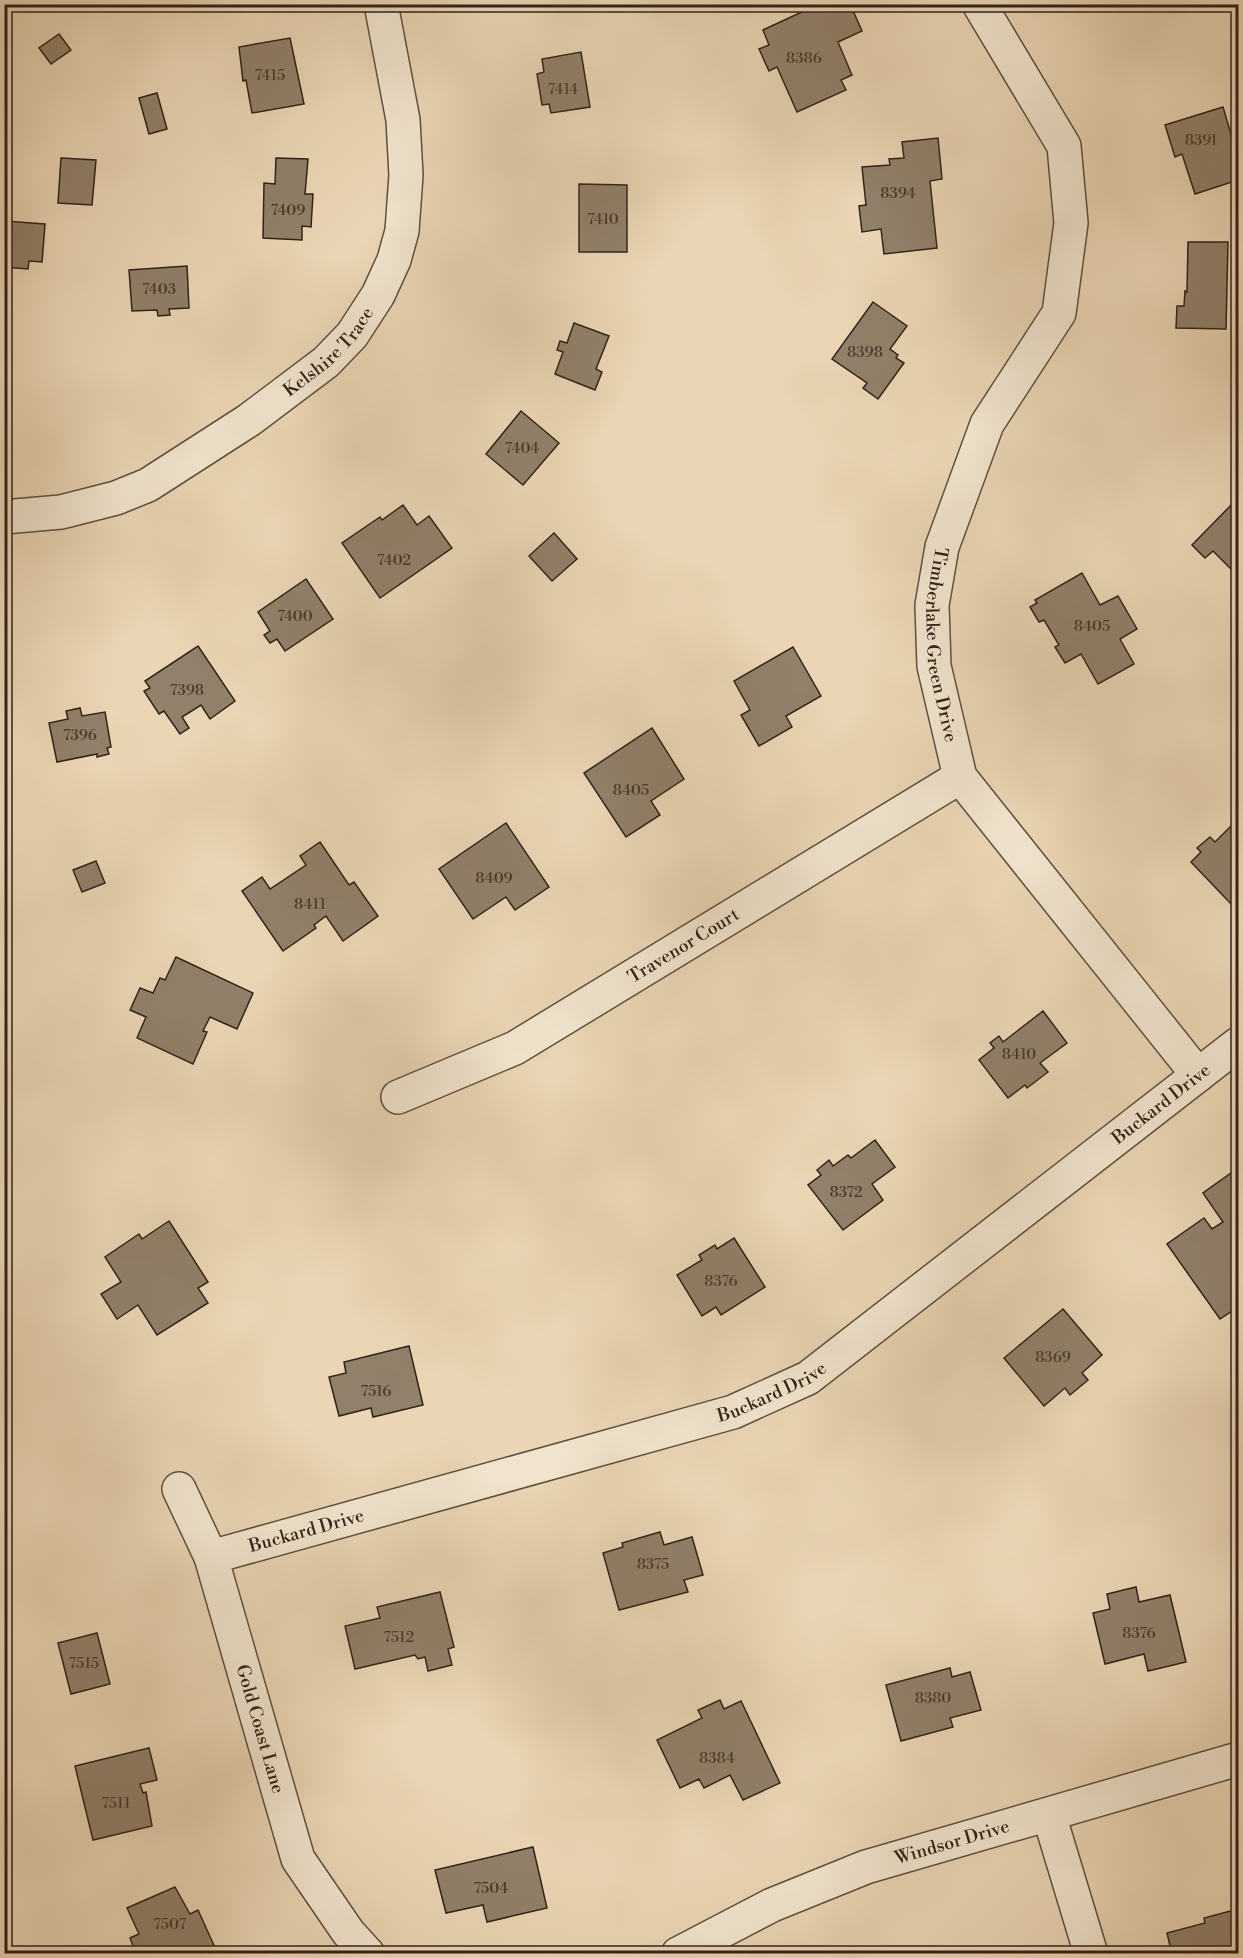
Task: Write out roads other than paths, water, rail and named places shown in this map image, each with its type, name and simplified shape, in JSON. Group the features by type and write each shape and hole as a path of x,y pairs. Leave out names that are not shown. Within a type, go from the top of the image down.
{"street":[{"name":"Kelshire Trace","path":"4,517 61,512 116,498 148,485 249,420 326,363 352,335 378,295 394,260 402,231 406,175 403,120 381,4"},
{"name":"Timberlake Green Drive","path":"979,4 1064,146 1071,223 1059,313 987,424 942,547 932,605 934,666 960,777 1198,1075"},
{"name":"Travenor Court","path":"398,1097 515,1048 960,777"},
{"name":"Buckard Drive","path":"211,1557 733,1412 808,1378 1239,1044"},
{"name":"Gold Coast Lane","path":"179,1489 211,1557 298,1859 348,1932 368,1953"},
{"name":"Windsor Drive","path":"678,1953 772,1905 866,1867 1239,1759"},
{"path":"1049,1815 1091,1953"}]}
